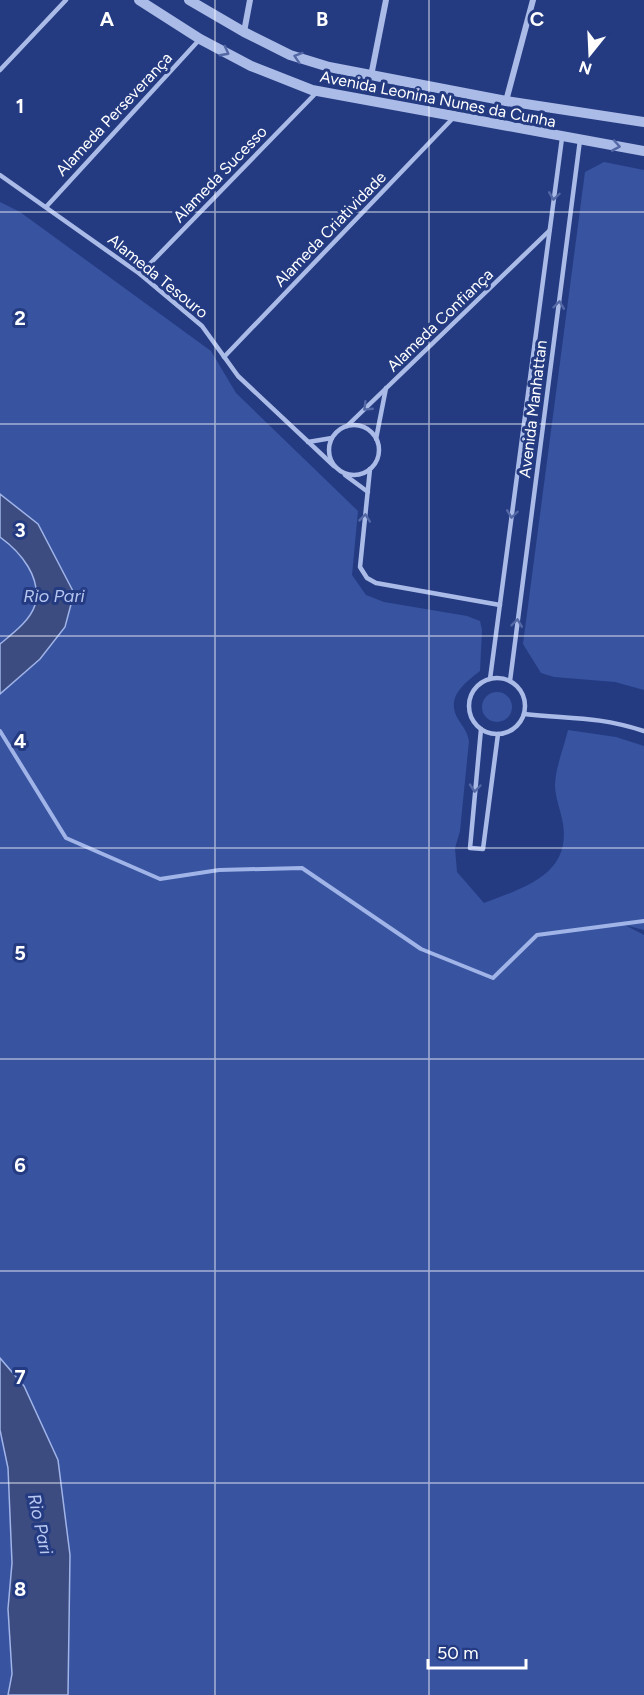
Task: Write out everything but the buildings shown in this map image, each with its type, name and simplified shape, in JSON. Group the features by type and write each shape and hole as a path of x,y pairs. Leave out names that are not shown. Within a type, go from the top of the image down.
{"street":[{"name":"Avenida Leonina Nunes da Cunha","path":"139,0 200,39 276,78 317,91 562,138 644,151"},
{"name":"Avenida Leonina Nunes da Cunha","path":"189,0 290,55 371,76 506,101 644,122"},
{"path":"244,32 250,0"},
{"path":"371,76 386,0"},
{"path":"506,101 533,0"}],"lane":[{"path":"0,70 66,0"},
{"name":"Alameda Perseverança","path":"45,207 200,39"},
{"name":"Alameda Sucesso","path":"140,274 317,91"},
{"name":"Alameda Criatividade","path":"224,357 454,117"},
{"name":"Avenida Manhattan","path":"490,679 562,138"},
{"name":"Avenida Manhattan","path":"510,681 580,140"},
{"name":"Alameda Tesouro","path":"0,175 140,274 202,326 238,376 334,466"},
{"name":"Alameda Confiança","path":"347,426 549,231"},
{"path":"386,388 376,439 379,453 370,469 360,567 367,578 376,583 500,605"},
{"path":"368,492 334,466 328,450 332,438 340,429 347,426 363,427 376,439"},
{"path":"308,442 332,438"},
{"path":"341,472 358,475 370,469"},
{"path":"490,679 510,681 523,695 524,714 514,729 498,734 481,729 470,715 470,698 474,689 490,679"},
{"path":"524,714 583,716 612,721 644,731"},
{"path":"481,729 470,848 483,849 498,734"}],"shaded area":[{"path":"604,162 644,170 644,690 615,682 554,677 541,673 523,644 585,172"},
{"path":"0,202 20,212 211,351 236,393 358,511 352,575 366,595 384,602 467,616 480,621 482,630 480,671 458,691 454,704 458,719 469,741 460,831 455,848 457,872 484,903 514,892 541,877 560,856 564,841 563,824 555,784 558,763 568,730 616,737 644,746 644,930 625,925 644,935 644,1695 0,1695"},
{"path":"497,692 508,696 512,707 508,718 497,722 486,718 482,707 486,696"}],"water":[{"name":"Rio Pari","path":"0,494 38,524 74,593 65,627 40,659 0,694 0,644 20,627 33,611 36,595 33,576 28,566 0,537"},
{"name":"Rio Pari","path":"0,1358 24,1386 58,1460 70,1555 68,1695 8,1695 12,1674 8,1609 12,1563 8,1468 0,1430"}],"waterway":[{"path":"0,731 66,838 160,879 219,870 302,868 421,949 493,978 537,935 644,921"}]}
